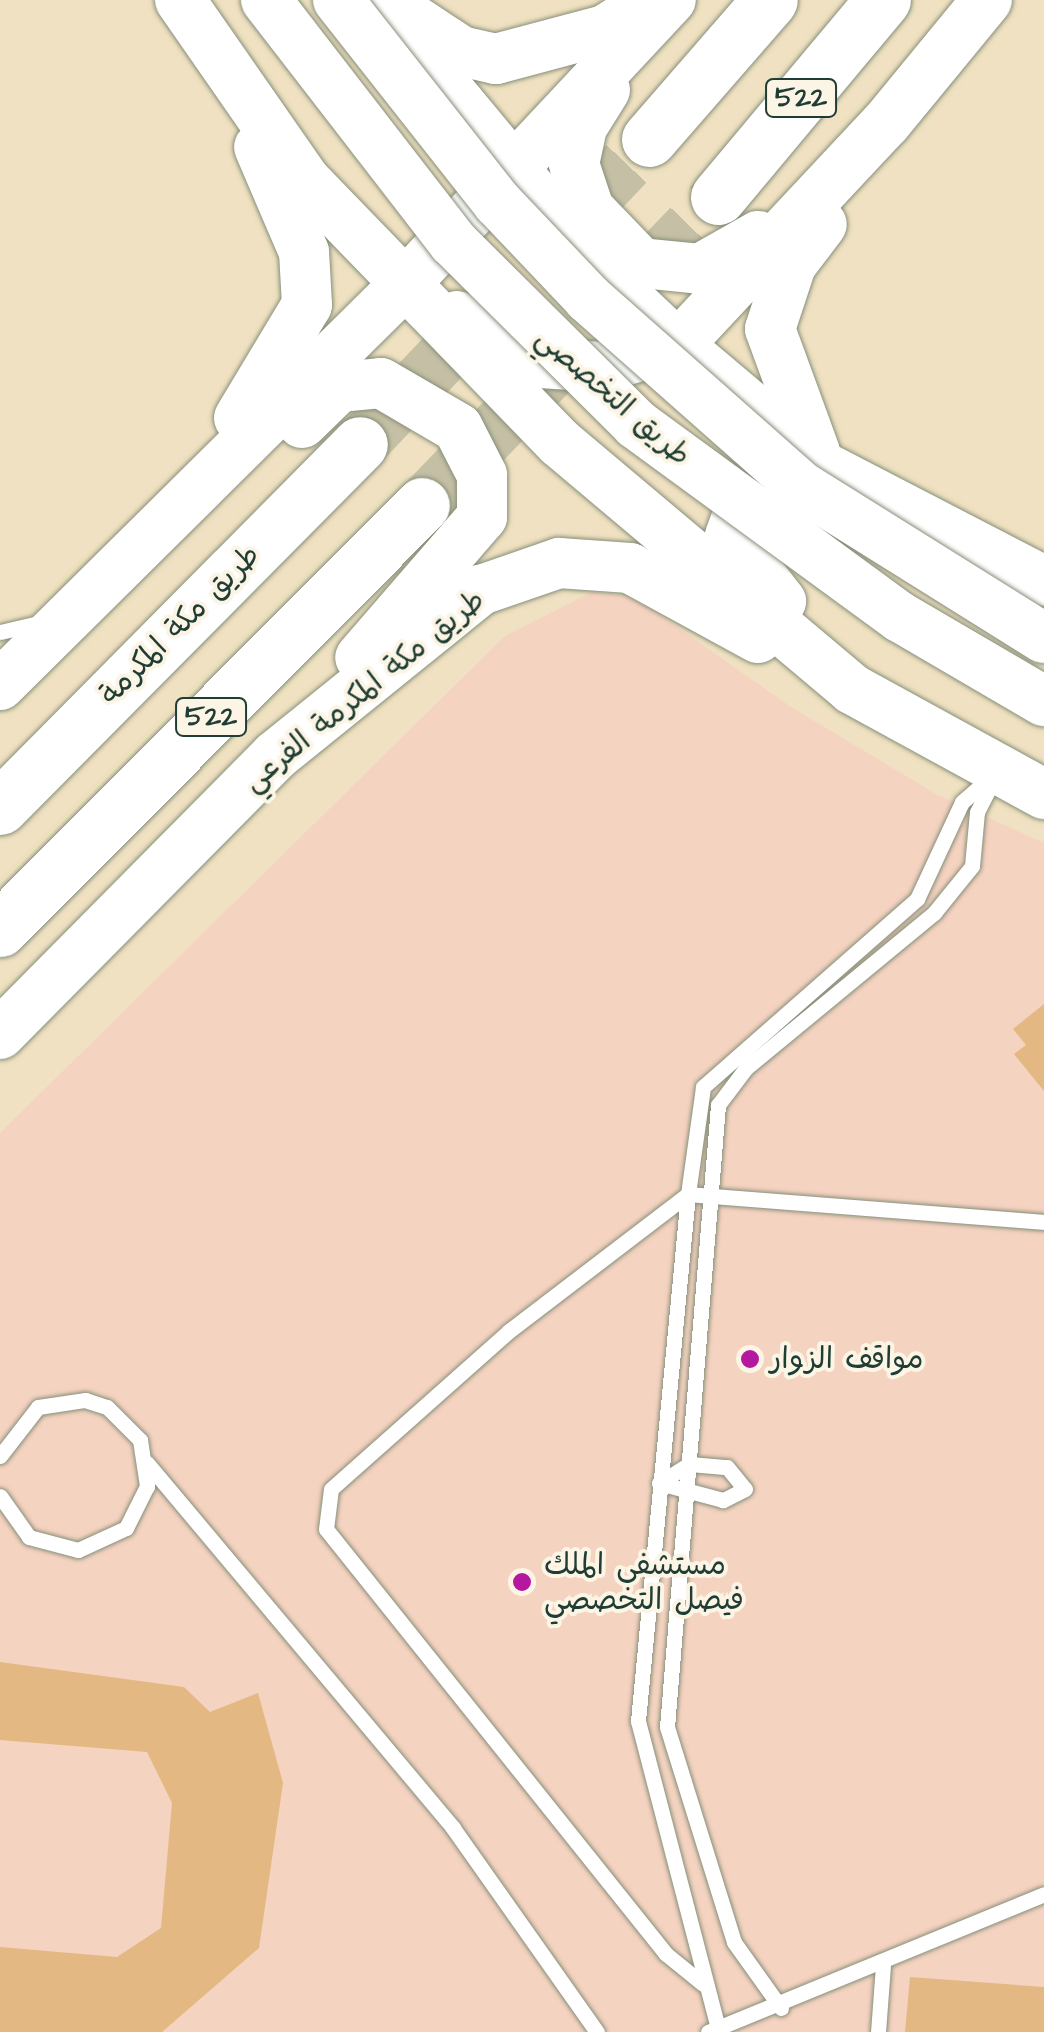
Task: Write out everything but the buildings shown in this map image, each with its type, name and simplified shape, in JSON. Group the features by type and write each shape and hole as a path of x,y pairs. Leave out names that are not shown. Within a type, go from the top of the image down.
{"highway":[{"name":"522","path":"649,138 770,0"},
{"name":"522","path":"718,197 883,0"},
{"name":"طريق مكة المكرمة","path":"0,806 360,444"},
{"name":"522","path":"0,930 422,505"}],"main road":[{"path":"180,0 305,180 560,443 852,689 1044,794"},
{"name":"طريق التخصصي","path":"266,0 453,242 636,424 900,617 1044,702"},
{"name":"طريق التخصصي","path":"338,0 486,188 588,298 802,487 1044,638"},
{"path":"374,0 511,170 678,344 820,465 1044,581"},
{"path":"386,0 460,51 496,59 605,30 653,0"},
{"path":"0,685 124,568 404,286 674,0"},
{"path":"674,0 582,127 574,164 589,208 641,263 700,270 727,259 886,123"},
{"path":"404,286 540,363 603,368 678,344 886,123 986,0"},
{"path":"124,568 269,380 307,305 304,252 240,89"},
{"path":"820,465 770,329 791,265 886,123"},
{"path":"124,568 204,520 339,386 382,383 458,428 482,476 482,517 274,756"},
{"path":"820,465 773,471 747,488 730,536 852,689"},
{"name":"طريق مكة المكرمة الفرعي","path":"0,1034 274,756 480,590 559,562 630,568 852,689"}],"lane":[{"path":"0,632 76,614"},
{"path":"781,2008 734,1942 667,1727 684,1497 715,1193 718,1105 732,1081 934,914 972,866 977,812 998,770"},
{"path":"998,770 962,802 917,899 702,1088 688,1194 638,1721 715,2031 884,1966 1044,1894"},
{"path":"703,1984 666,1954 326,1528 331,1489 509,1331 688,1194 715,1193 1044,1222"},
{"path":"0,1456 38,1407 85,1400 126,1421 147,1463 452,1828 597,2032"},
{"path":"0,1496 28,1536 78,1550 126,1528 144,1498 147,1463"},
{"path":"690,1464 726,1467 745,1489 722,1500 684,1497 659,1484 690,1464"},
{"path":"878,2032 884,1966"}],"shaded area":[{"name":"مستشفى الملك فيصل التخصصي","path":"592,592 633,596 791,707 936,794 1044,843 1044,2032 0,2032 0,1133 505,636"}],"tunnel":[{"path":"360,444 649,139"},
{"path":"422,505 718,197"}],"place":[{"name":"مواقف الزوار","path":"750,1359"},
{"name":"مستشفى الملك فيصل التخصصي","path":"522,1582"}]}
